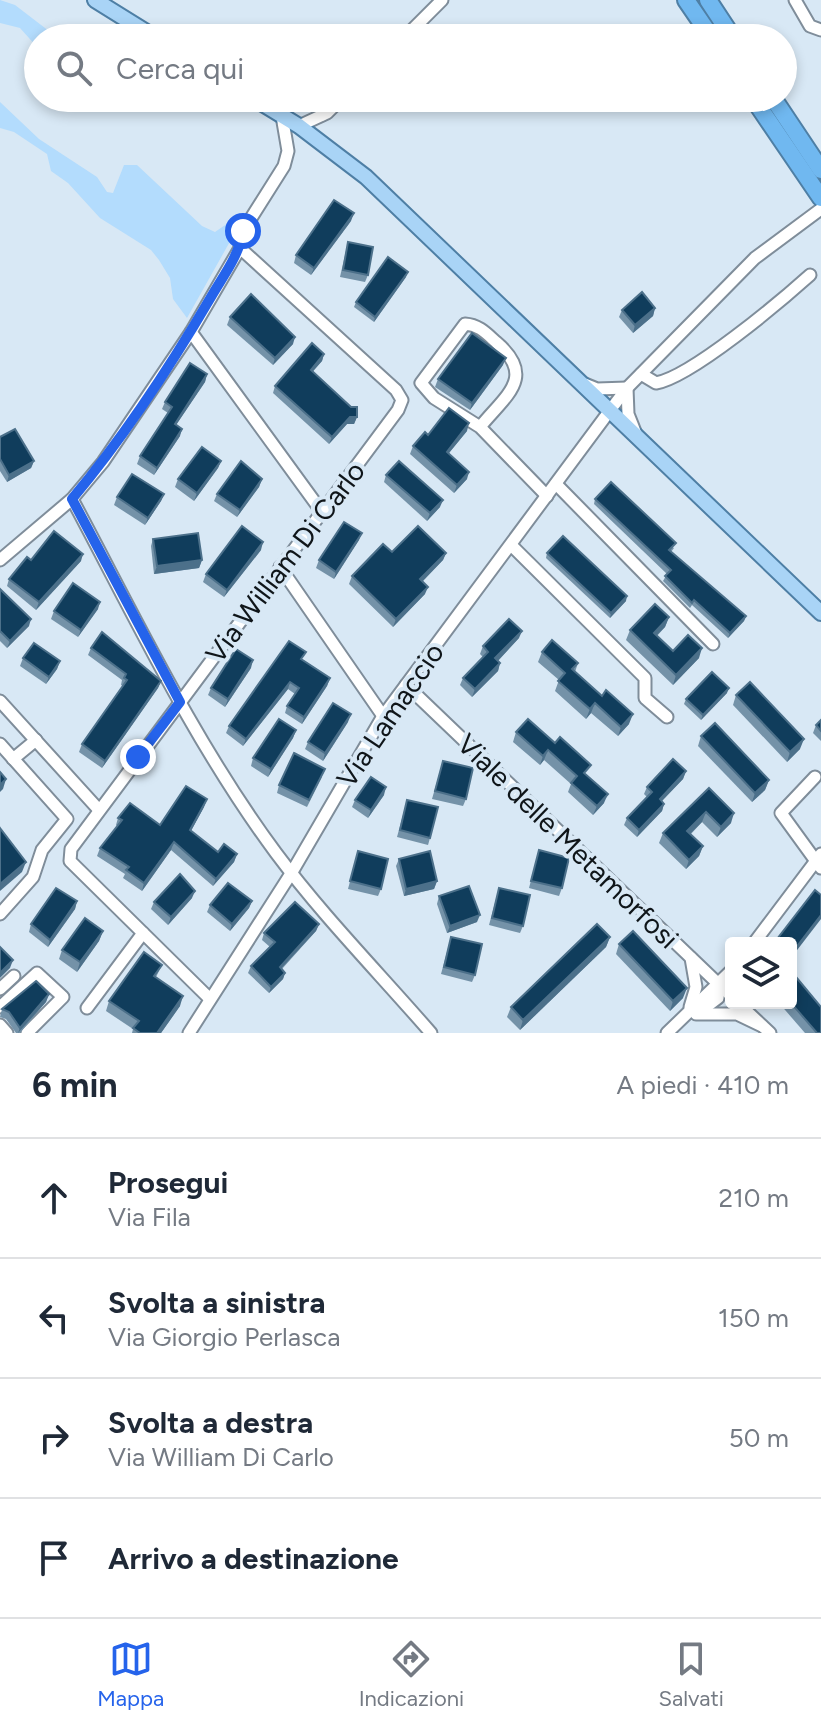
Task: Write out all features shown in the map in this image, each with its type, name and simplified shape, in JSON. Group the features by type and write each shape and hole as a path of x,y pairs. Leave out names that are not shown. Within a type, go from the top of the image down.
{"highway":[{"path":"686,0 702,24"},
{"path":"708,0 724,24"},
{"path":"763,112 821,198"},
{"path":"782,112 821,170"}],"main road":[{"path":"95,0 134,24"},
{"path":"276,112 366,177 815,601 821,613"}],"street":[{"path":"418,24 442,0"},
{"path":"795,0 810,26 821,30"},
{"path":"299,126 326,112"},
{"path":"0,560 72,499 103,462 191,332 240,248 243,231 284,166 288,151 282,116"},
{"name":"Via Lamaccio","path":"189,1033 292,872 383,716 627,388 755,258 821,209"},
{"name":"Via William Di Carlo","path":"210,999 70,861 71,849 398,410 402,400 396,390 240,248"},
{"path":"641,374 656,383 683,372 772,310 810,275"},
{"path":"480,427 518,379 518,369 511,354 476,325 465,324 421,383 434,398 480,427 547,496"},
{"path":"191,332 322,512"},
{"path":"583,384 597,389 627,388 628,414 637,435"},
{"path":"556,484 713,644"},
{"path":"72,499 180,702 235,792 292,872 431,1033"},
{"path":"511,545 645,678 645,698 667,717"},
{"path":"280,567 383,716"},
{"name":"Viale delle Metamorfosi","path":"406,685 725,990"},
{"path":"0,701 99,810"},
{"path":"13,759 36,740"},
{"path":"0,744 67,819 42,850 33,877 0,914"},
{"path":"759,937 819,861 781,813 815,777"},
{"path":"87,1008 143,933"},
{"path":"691,958 696,987 692,1013"},
{"path":"0,1007 37,973 63,997 27,1033"},
{"path":"0,989 14,976"},
{"path":"667,1033 692,1013 708,990 725,978"},
{"path":"744,1009 766,1029"},
{"path":"692,1013 737,1014 766,1029"},
{"path":"0,1025 7,1033"}],"shaded area":[{"path":"0,0 15,5 40,24 24,24 24,32 20,28 0,23"},
{"path":"0,102 39,139 97,177 107,192 113,193 124,165 137,165 202,226 215,232 231,221 235,223 237,229 187,318 173,299 170,278 151,250 100,218 68,183 51,171 47,154 14,132 0,128"}],"building":[{"path":"334,200 354,213 314,268 296,255"},
{"path":"348,242 373,247 368,275 343,270"},
{"path":"388,257 408,272 375,317 356,302"},
{"path":"642,292 655,308 635,325 622,310"},
{"path":"251,294 295,337 275,358 230,317"},
{"path":"472,333 506,358 472,403 438,379"},
{"path":"312,343 324,354 311,370 351,407 357,407 357,417 350,417 332,437 275,386"},
{"path":"190,363 207,374 175,424 182,429 157,468 140,456 172,407 165,402"},
{"path":"449,408 469,423 447,452 469,472 457,485 413,446 425,432 428,435"},
{"path":"15,429 34,461 9,475 0,459 0,437"},
{"path":"202,447 221,461 197,493 178,479"},
{"path":"241,461 262,479 240,510 217,494"},
{"path":"399,461 443,500 430,513 386,475"},
{"path":"132,474 164,494 148,518 117,497"},
{"path":"611,482 676,543 669,550 746,616 730,633 694,600 692,603 665,576 671,570 595,499"},
{"path":"344,522 362,533 336,572 319,560"},
{"path":"242,526 263,542 227,590 206,574"},
{"path":"418,526 446,553 420,579 428,587 396,619 352,576 383,544 392,552"},
{"path":"54,531 83,554 39,602 9,579 27,557 31,560"},
{"path":"198,533 202,560 157,566 153,539"},
{"path":"563,536 627,596 611,613 547,553"},
{"path":"73,583 100,602 81,630 54,611"},
{"path":"0,589 31,619 10,641 0,631"},
{"path":"655,604 669,617 654,633 673,651 688,635 702,648 676,675 630,630"},
{"path":"509,619 522,631 495,658 500,663 475,689 463,678 488,652 483,646"},
{"path":"102,632 161,681 105,761 82,744 127,680 124,678 126,674 91,648"},
{"path":"552,640 578,663 572,669 602,696 606,690 633,714 621,727 595,703 590,709 558,681 565,673 542,652"},
{"path":"289,641 306,652 301,659 330,678 304,717 287,706 299,688 290,682 246,739 229,726"},
{"path":"34,643 60,661 49,677 23,658"},
{"path":"236,649 253,660 228,699 211,688"},
{"path":"712,672 729,688 703,715 686,699"},
{"path":"750,682 804,739 790,752 736,695"},
{"path":"333,703 351,714 325,753 308,742"},
{"path":"279,719 296,730 271,769 253,758"},
{"path":"528,719 555,743 560,737 591,765 584,773 608,794 597,806 571,783 577,776 548,750 543,756 516,732"},
{"path":"715,723 769,780 755,793 701,736"},
{"path":"294,753 325,769 309,800 279,785"},
{"path":"673,759 686,771 660,799 664,804 639,830 627,818 652,792 647,787"},
{"path":"443,761 473,768 466,799 435,791"},
{"path":"371,777 386,787 371,810 355,800"},
{"path":"186,786 207,799 190,830 218,852 224,844 237,854 216,879 174,842 144,883 126,870 129,867 100,848 122,820 118,818 130,803 160,825"},
{"path":"709,788 734,813 721,827 706,812 687,831 703,846 689,860 663,833"},
{"path":"407,800 438,807 430,838 400,830"},
{"path":"0,828 26,862 0,884"},
{"path":"539,850 569,858 562,888 531,881"},
{"path":"358,851 388,859 381,889 350,881"},
{"path":"430,851 437,881 406,889 399,859"},
{"path":"180,874 195,891 171,917 154,902"},
{"path":"228,883 252,901 232,924 210,905"},
{"path":"469,886 480,915 450,926 439,896"},
{"path":"56,888 77,901 50,940 31,924"},
{"path":"499,888 530,895 523,926 492,918"},
{"path":"815,890 821,895 821,915 797,946 797,937 779,937"},
{"path":"295,902 319,924 280,967 285,973 271,987 251,966 275,942 264,933"},
{"path":"85,918 103,931 80,962 62,950"},
{"path":"597,924 610,937 523,1020 511,1007"},
{"path":"633,931 687,988 673,1001 619,944"},
{"path":"451,937 482,944 475,975 444,967"},
{"path":"0,947 13,960 0,973"},
{"path":"144,952 162,965 154,976 183,996 157,1033 140,1033 133,1028 139,1021 109,1001"},
{"path":"797,978 821,1007 821,1033 817,1033 796,1009"},
{"path":"36,981 49,994 20,1028 9,1012 2,1009"}],"route":[{"path":"138,757 180,702 72,499 103,462 191,332 240,248 243,231"}]}
